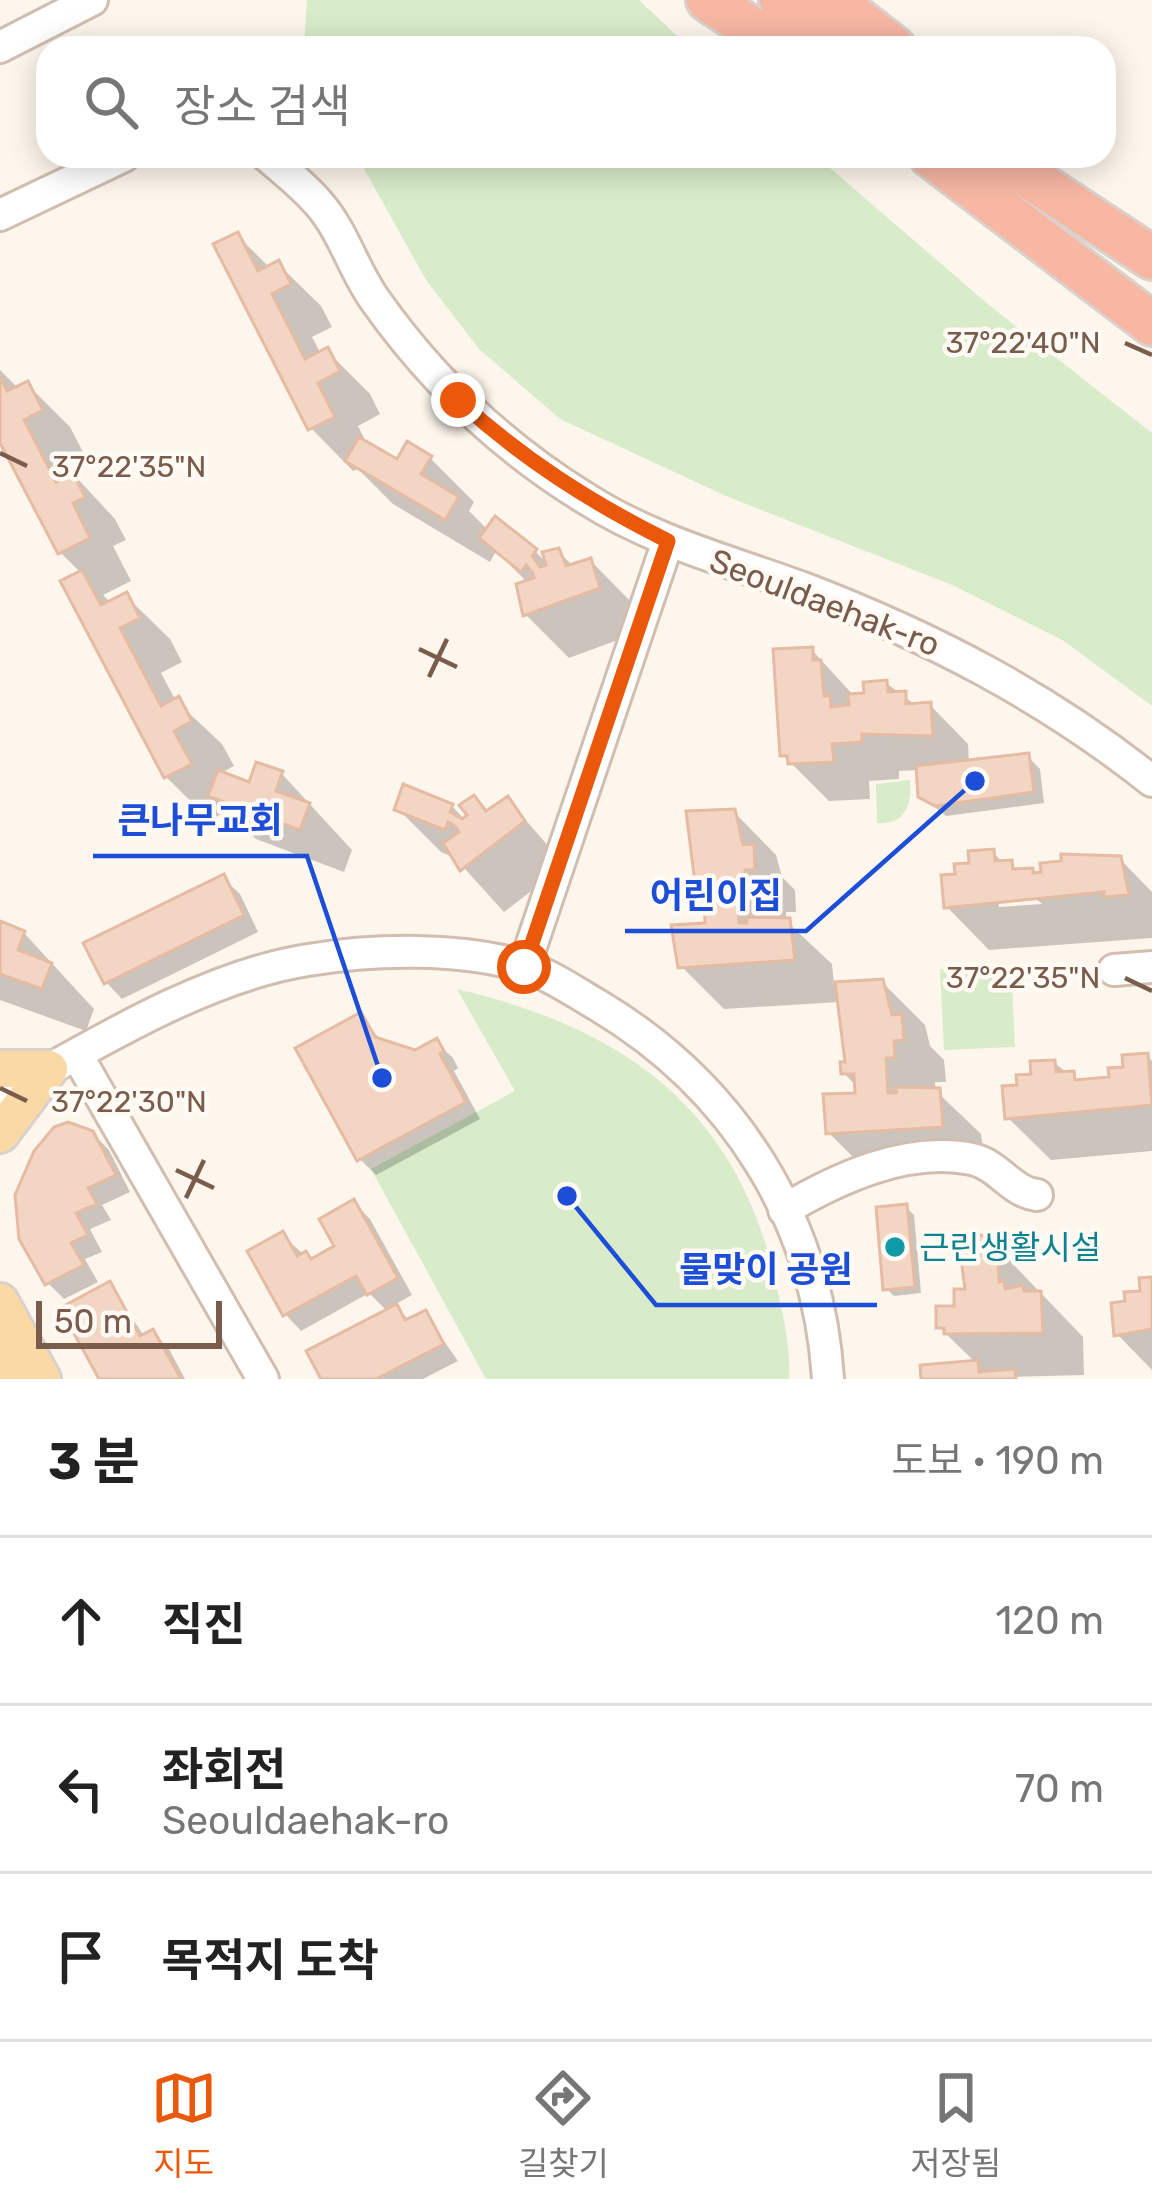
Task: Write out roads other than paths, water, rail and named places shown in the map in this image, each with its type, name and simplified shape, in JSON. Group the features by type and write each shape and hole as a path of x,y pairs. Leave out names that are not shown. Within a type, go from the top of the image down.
{"highway":[{"path":"708,0 764,36"},
{"path":"732,0 778,36"},
{"path":"781,0 829,36"},
{"path":"833,0 879,36"},
{"path":"947,168 1152,324"},
{"path":"1015,168 1152,259"},
{"path":"1049,168 1152,248"}],"main road":[{"path":"0,1069 63,1062"},
{"path":"0,1134 63,1062"},
{"path":"0,1280 14,1365"},
{"path":"0,1302 14,1365"}],"street":[{"path":"0,47 92,0"},
{"path":"0,215 93,168"},
{"name":"Seouldaehak-ro","path":"280,168 322,207 370,293 458,400 551,476 668,541 844,604 970,659 1061,711 1152,781"},
{"path":"524,967 668,541"},
{"path":"0,1097 242,975 309,960 453,956 524,967 615,1015 687,1068 744,1134 784,1210 811,1284 828,1379"},
{"path":"1114,970 1152,968"},
{"path":"63,1062 263,1379"},
{"path":"784,1210 858,1171 948,1158 989,1166 1013,1186 1037,1195"}],"place":[{"name":"어린이집","path":"975,781"},
{"name":"큰나무교회","path":"382,1078"},
{"name":"물맞이 공원","path":"567,1196"},
{"name":"근린생활시설","path":"895,1247"}]}
